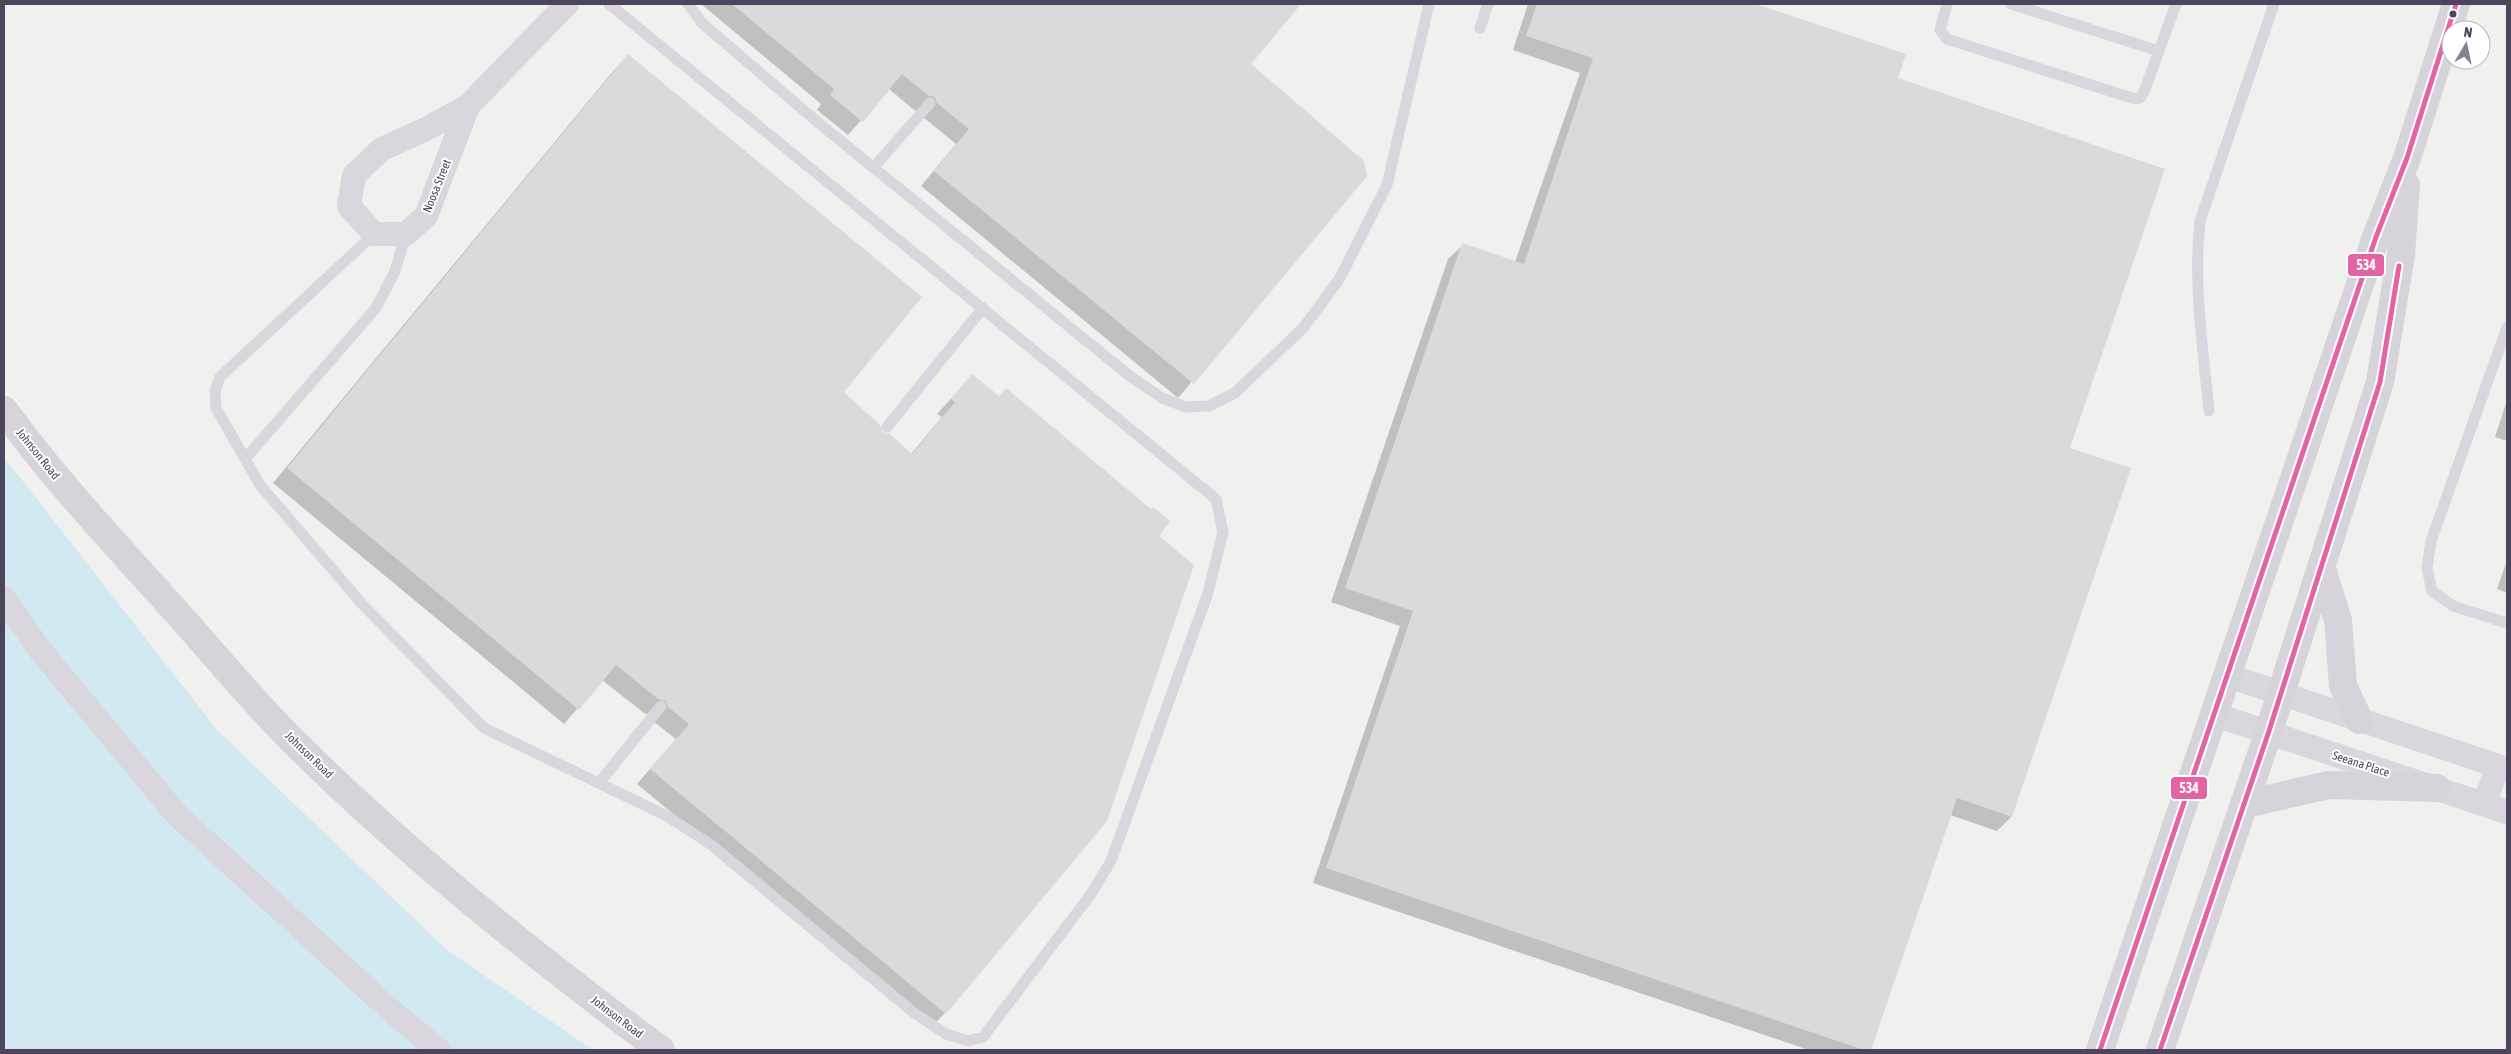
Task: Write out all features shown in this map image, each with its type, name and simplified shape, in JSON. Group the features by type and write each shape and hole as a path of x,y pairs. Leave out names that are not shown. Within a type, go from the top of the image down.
{"main road":[{"path":"2100,1050 2216,715 2376,237 2407,158 2456,4"},
{"path":"2160,1050 2245,804 2322,569 2380,382 2401,255 2407,158"},
{"name":"Johnson Road","path":"4,410 29,445 98,526 289,736 372,815 489,916 661,1050"},
{"path":"2322,569 2338,620 2343,686 2359,720"},
{"path":"2245,804 2329,785 2437,788"}],"street":[{"name":"Noosa Street","path":"374,234 348,206 354,175 382,149 426,129 468,106 567,4"},
{"name":"Noosa Street","path":"406,234 426,216 468,106"},
{"path":"374,234 406,234"},
{"path":"4,598 40,650 177,815 395,1014 439,1050"},
{"path":"2229,676 2503,768 2484,804"},
{"name":"Seeana Place","path":"2216,715 2268,734 2507,812"}],"lane":[{"path":"374,234 220,377 215,391 216,408 260,485 363,605 484,728 667,816 710,844 912,1012 946,1034 968,1041 984,1037 1090,894 1111,861 1208,593 1223,532 1216,499 609,4"},
{"path":"688,4 702,24 1131,378 1162,398 1186,407 1209,406 1235,393 1304,327 1340,278 1387,185 1429,4"},
{"path":"1480,28 1488,4"},
{"path":"1947,4 1940,30 1947,39 2135,99 2140,98 2144,92 2174,4"},
{"path":"2011,4 2159,51"},
{"path":"2209,411 2196,252 2200,221 2274,4"},
{"path":"874,167 930,103"},
{"path":"245,459 376,308 395,271 406,234"},
{"path":"887,427 983,308"},
{"path":"2507,327 2431,541 2427,568 2432,591 2453,606 2507,623"},
{"path":"599,783 661,706"}],"shaded area":[{"path":"4,457 218,731 447,950 593,1050 4,1050"}],"building":[{"path":"732,4 1301,4 1251,64 1364,161 1367,176 1194,384 934,171 969,129 937,103 935,97 929,96 902,74 863,122 830,95 834,89"},
{"path":"1537,4 1756,4 1906,54 1898,78 2165,169 2070,448 2131,468 2012,817 1957,798 1871,1050 1864,1050 1326,868 1413,611 1345,588 1462,243 1524,264 1593,58 1526,36"},
{"path":"628,54 922,297 844,392 880,425 882,432 890,434 912,454 955,402 951,399 972,374 999,396 1006,388 1151,509 1153,507 1170,521 1159,536 1194,565 1107,821 946,1014 650,769 689,724 668,707 666,701 658,699 616,665 579,710 287,468"}],"transit line":[{"name":"534","path":"2100,1050 2376,237 2407,158 2456,4"},
{"name":"534","path":"2160,1050 2268,734 2380,382 2399,266"}]}
